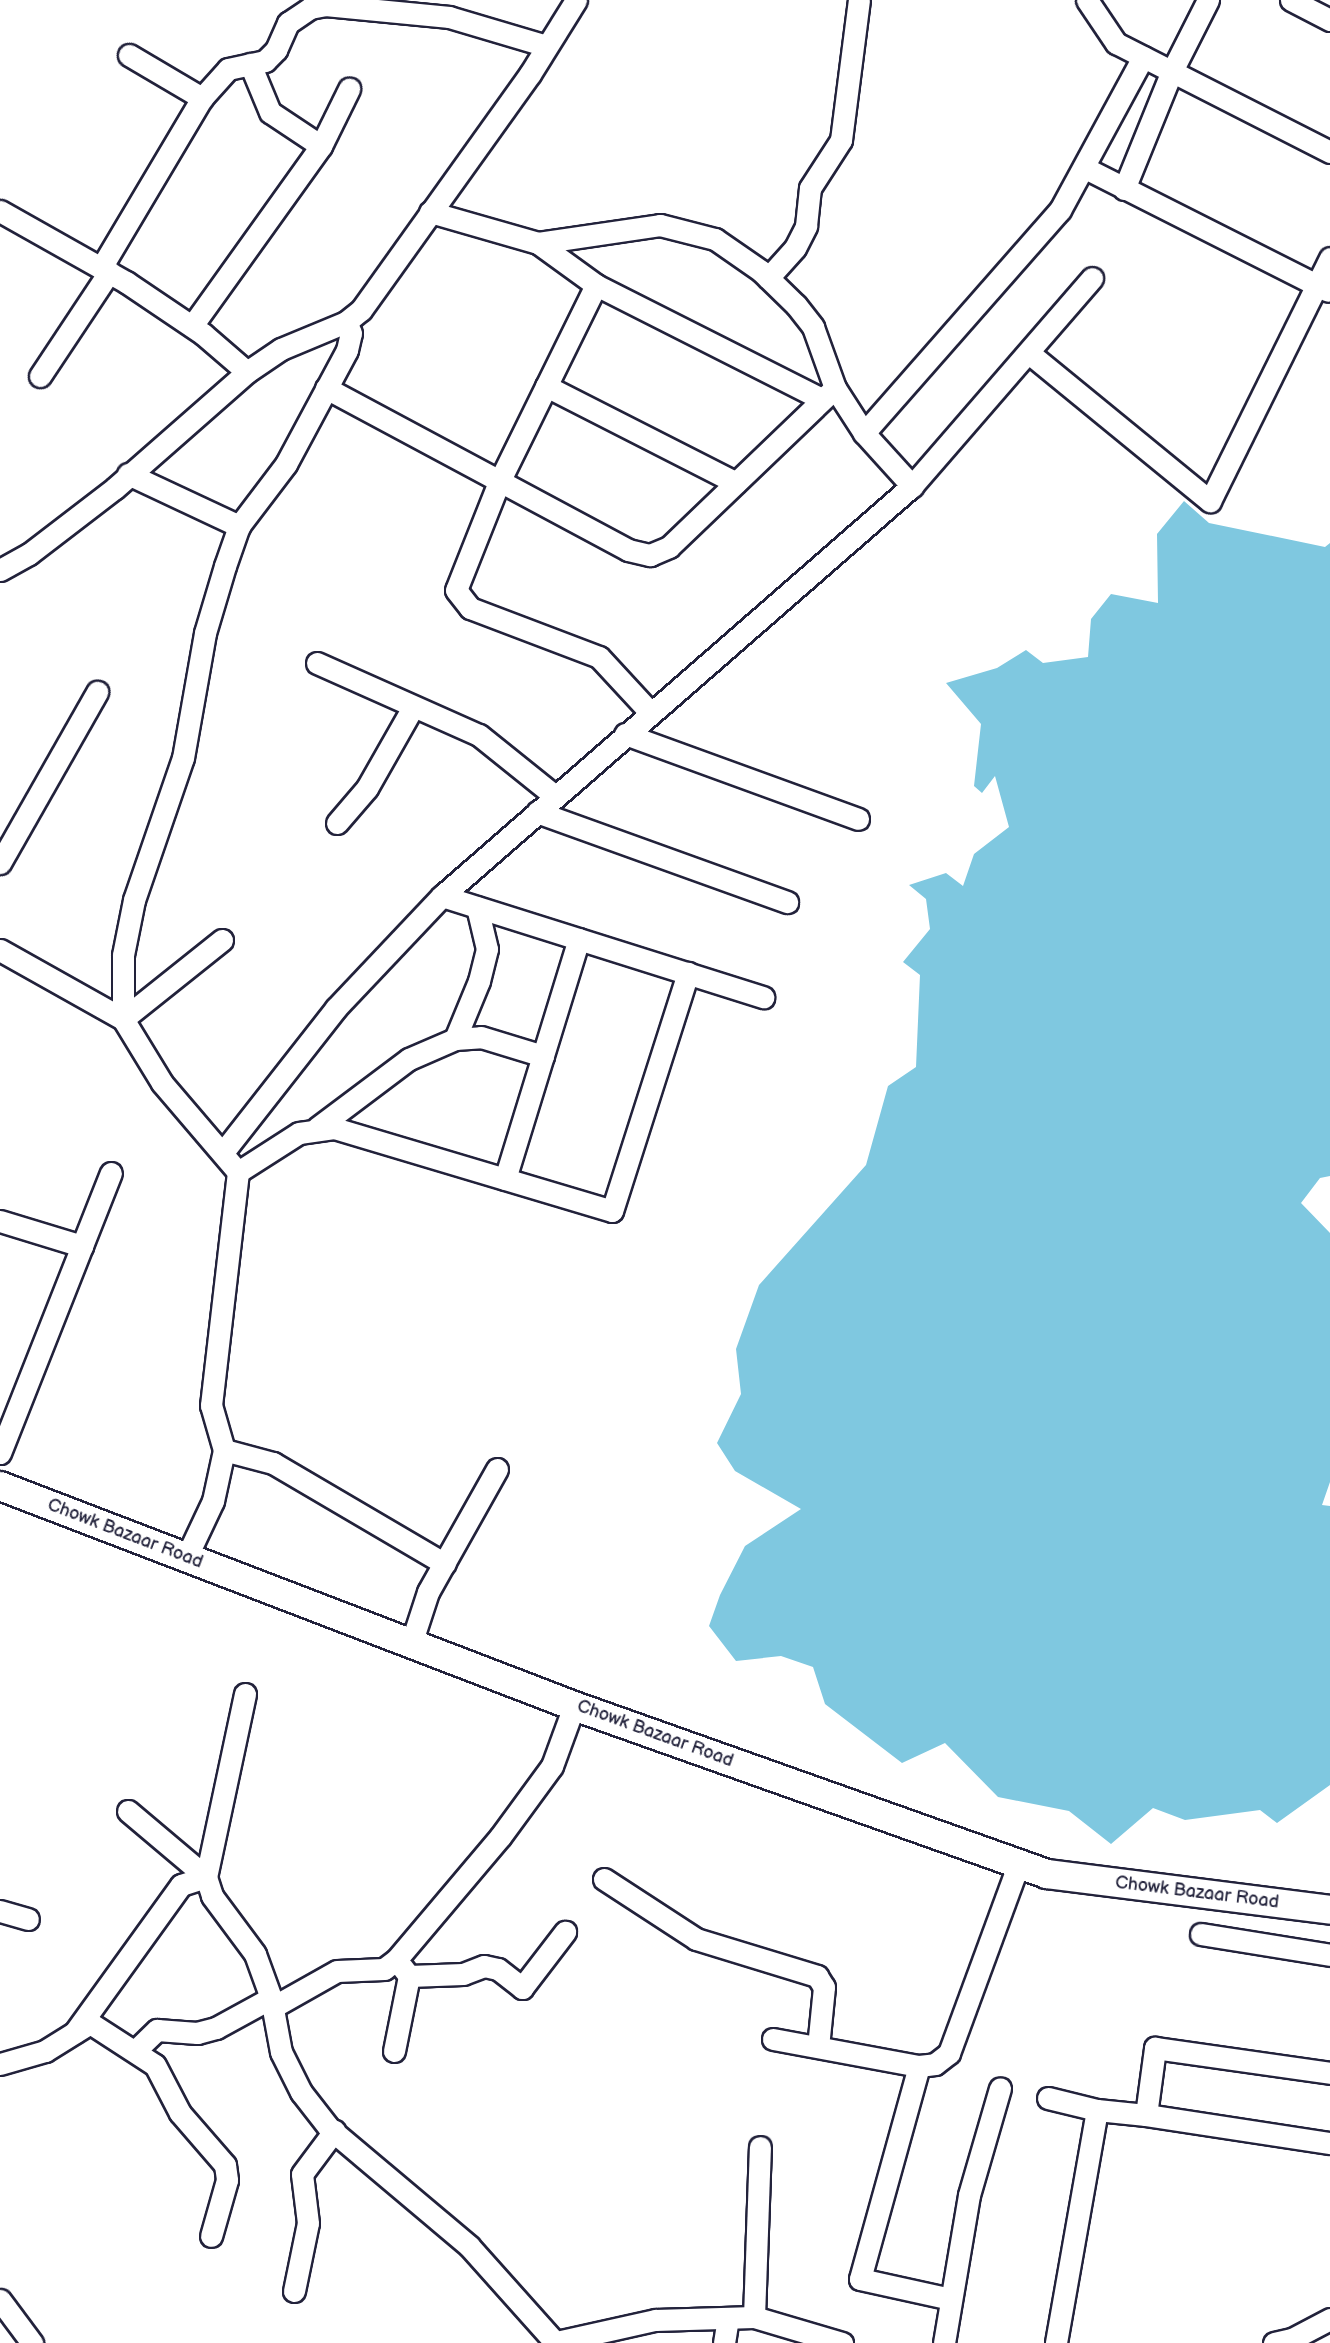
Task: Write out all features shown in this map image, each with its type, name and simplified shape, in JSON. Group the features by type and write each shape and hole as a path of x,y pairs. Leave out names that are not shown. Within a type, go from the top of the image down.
{"main road":[{"name":"Chowk Bazaar Road","path":"0,1486 574,1706 1047,1874 1330,1910"}],"street":[{"path":"0,570 29,554 247,372 316,331 346,322 385,280 576,0"},
{"path":"768,278 795,248 806,226 810,188 844,131 859,0"},
{"path":"1087,0 1116,43 1330,152"},
{"path":"1124,189 1171,73 1208,0"},
{"path":"1292,0 1330,20"},
{"path":"40,376 105,270 202,98 229,69 265,61 276,50 288,23 307,4 381,4 449,16 547,46"},
{"path":"129,55 202,98"},
{"path":"864,433 1060,210 1143,58"},
{"path":"250,64 270,112 321,146"},
{"path":"192,326 321,146 349,89"},
{"path":"1085,168 1324,288"},
{"path":"0,211 105,270 192,326 247,372"},
{"path":"430,212 538,243 596,285 829,393 912,486"},
{"path":"538,243 635,227 683,228 715,239 768,278 813,327 829,393"},
{"path":"1029,353 1210,500 1324,288 1330,258"},
{"path":"224,1151 336,1008 442,896 912,486 1091,278"},
{"path":"596,285 499,482 456,590 462,603 599,657 650,712"},
{"path":"123,1019 123,955 134,900 183,758 205,633 239,527 286,464 347,350 351,333 346,322"},
{"path":"546,386 736,483"},
{"path":"326,388 628,550 650,555 669,547 829,393"},
{"path":"128,474 239,527"},
{"path":"317,663 479,735 555,796"},
{"path":"0,863 97,692"},
{"path":"337,823 367,788 413,707"},
{"path":"625,734 858,819"},
{"path":"537,812 787,902"},
{"path":"442,896 763,997"},
{"path":"455,1039 479,981 486,949 477,907"},
{"path":"505,1179 579,939"},
{"path":"123,1019 222,940"},
{"path":"0,950 123,1019 162,1083 224,1151 237,1172 240,1184 211,1405 224,1450 213,1501 187,1556"},
{"path":"237,1172 299,1133 317,1128 351,1131 612,1211 688,973"},
{"path":"317,1128 409,1059 455,1039 481,1037 543,1056"},
{"path":"0,1452 111,1172"},
{"path":"0,1221 82,1246"},
{"path":"224,1450 272,1463 444,1564"},
{"path":"411,1644 428,1592 497,1469"},
{"path":"245,1694 206,1877 212,1896 255,1954 272,2002 281,2052 301,2092 334,2131 469,2246 553,2342 654,2319 754,2318 842,2343"},
{"path":"394,2051 403,1968 552,1766 574,1706"},
{"path":"128,1811 206,1877"},
{"path":"773,2039 919,2066 935,2064 949,2053 1019,1863"},
{"path":"73,2034 181,1885 206,1877"},
{"path":"604,1880 696,1939 817,1976 824,1986 818,2047"},
{"path":"0,1911 28,1919"},
{"path":"135,2050 158,2030 197,2032 216,2028 337,1971 403,1968 463,1974 484,1966 498,1969 522,1988 565,1932"},
{"path":"1201,1934 1330,1955"},
{"path":"2,2063 45,2051 84,2025 95,2025 155,2065 180,2113 225,2165 227,2180 211,2236"},
{"path":"1146,2115 1155,2048 1330,2073"},
{"path":"919,2066 860,2279 951,2299"},
{"path":"944,2343 969,2195 1000,2088"},
{"path":"1048,2098 1097,2110 1330,2143"},
{"path":"1056,2343 1097,2110"},
{"path":"294,2291 307,2223 302,2174 334,2131"},
{"path":"754,2318 760,2147"},
{"path":"0,2300 32,2343"},
{"path":"724,2343 728,2318"},
{"path":"1274,2343 1292,2339 1330,2319"}],"water":[{"path":"1184,501 1209,523 1325,547 1330,543 1330,1176 1320,1178 1301,1203 1330,1233 1330,1482 1322,1505 1330,1506 1330,1785 1277,1823 1260,1810 1185,1820 1153,1808 1111,1844 1069,1811 998,1797 945,1743 902,1763 825,1704 813,1667 781,1656 736,1661 709,1626 720,1595 745,1546 801,1509 735,1471 717,1443 741,1394 736,1349 759,1285 866,1165 888,1086 916,1067 920,975 903,962 930,929 926,899 909,885 946,873 963,886 974,854 1009,827 995,776 982,793 974,786 981,724 946,683 997,668 1026,650 1043,663 1088,657 1091,619 1111,594 1158,603 1157,534"}]}
